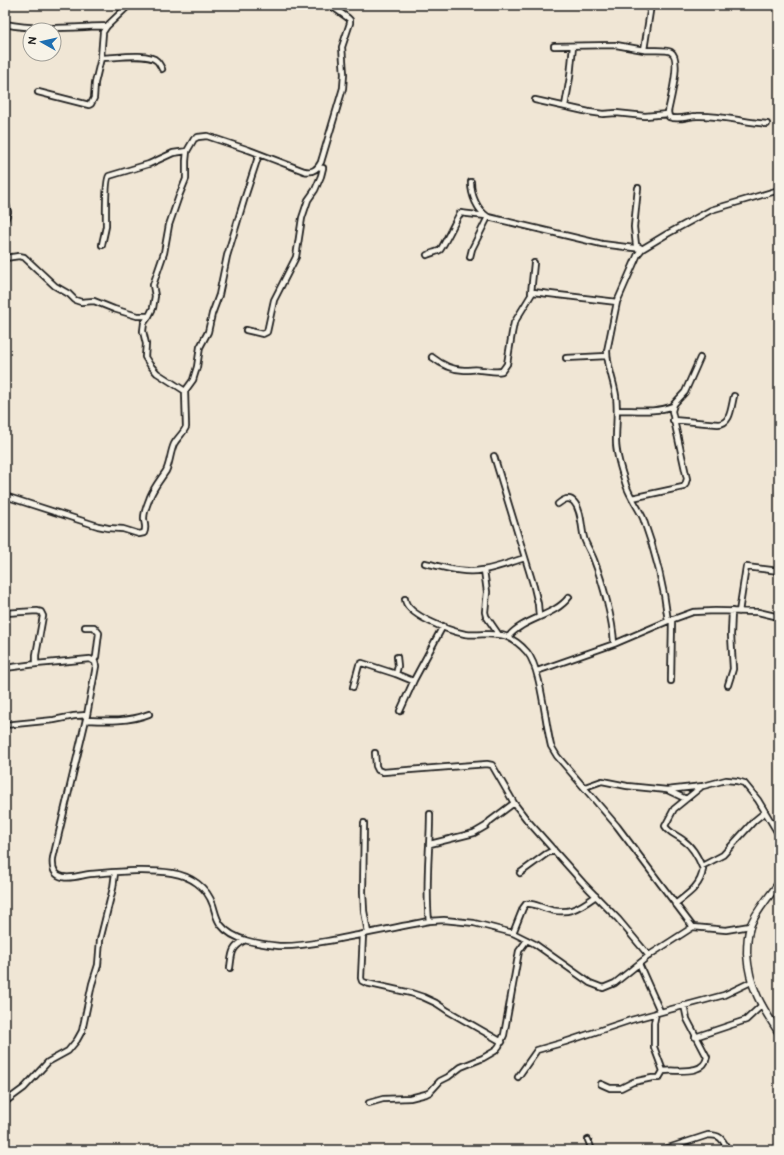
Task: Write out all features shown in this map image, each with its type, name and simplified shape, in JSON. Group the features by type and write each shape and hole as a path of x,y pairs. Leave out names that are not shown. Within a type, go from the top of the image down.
{"main road":[{"path":"777,886 750,926 747,940 748,964 751,982 762,1005 779,1033"}],"street":[{"path":"38,92 89,105 92,104 101,58 103,32 107,26 129,5"},
{"path":"185,391 157,373 150,365 145,357 146,344 143,328 154,302 152,285 164,253 169,225 186,179 187,151 194,139 207,136 304,171 311,172 318,167 321,162 343,88 344,74 342,47 350,23 348,18 330,5"},
{"path":"644,50 650,5"},
{"path":"5,24 42,28 107,26"},
{"path":"554,46 616,45 644,50 668,51 675,55 675,76 668,114"},
{"path":"565,106 573,46"},
{"path":"101,58 140,56 157,61 162,69"},
{"path":"535,100 603,114 616,113 645,116 668,114 672,118 678,119 697,116 718,116 767,124"},
{"path":"102,245 106,225 106,182 109,176 149,164 173,153 187,151"},
{"path":"5,496 108,528 123,529 139,534 142,534 146,530 144,518 150,498 166,471 173,446 186,427 185,391 193,380 198,363 200,347 208,332 212,314 219,296 227,256 259,154"},
{"path":"246,330 263,334 267,332 274,300 296,257 304,212 321,176 322,168 318,167"},
{"path":"471,182 472,192 476,202 487,217"},
{"path":"638,188 634,227 636,245 642,249"},
{"path":"671,681 670,620 652,543 642,516 626,486 619,461 616,443 617,410 615,388 607,356 609,336 617,302 638,254 642,249 685,223 711,210 779,190"},
{"path":"5,200 8,212 5,220"},
{"path":"427,254 441,249 449,232 454,227 460,213 487,217 602,244 642,249"},
{"path":"470,258 472,249 487,217"},
{"path":"5,258 19,256 24,257 55,286 69,294 75,300 81,302 94,300 114,309 137,316 149,316"},
{"path":"530,297 534,263"},
{"path":"432,357 455,369 478,369 494,373 502,371 507,364 514,323 533,292 617,302"},
{"path":"566,358 607,356"},
{"path":"632,498 683,487 686,485 687,479 673,420 673,409 685,392 700,358"},
{"path":"673,420 723,424 728,418 734,396"},
{"path":"617,410 643,411 673,409"},
{"path":"494,456 534,587 539,616"},
{"path":"558,504 564,499 570,500 574,502 578,512 584,539 595,561 603,587 614,634 614,644"},
{"path":"425,562 445,568 468,571 484,570 525,558"},
{"path":"739,612 746,567 779,571"},
{"path":"484,570 487,592 485,612 499,635"},
{"path":"508,637 517,628 558,608 569,597"},
{"path":"405,599 405,603 408,608 422,618 465,634 499,635 508,637 520,645 528,653 536,671 551,746 557,756 617,826 693,926"},
{"path":"536,671 614,644 692,612 715,610 758,612 779,617"},
{"path":"728,685 733,669 731,635 732,611"},
{"path":"5,613 41,612 43,616 36,655 36,664"},
{"path":"400,711 413,682 443,626"},
{"path":"85,627 94,627 99,633 96,657 94,660 96,666 86,718 53,858 52,866 54,872 63,877 115,872 159,872 174,874 189,879 200,885 208,893 221,926 230,933 245,940 261,943 288,946 366,934 429,921 444,920 474,923 512,933 527,940 553,956 590,983 603,988 615,983 693,926 726,930 750,926"},
{"path":"396,674 398,666 397,657"},
{"path":"5,668 87,659 94,660"},
{"path":"353,687 356,671 362,663 396,674 413,682"},
{"path":"5,725 54,720 74,716 114,721 138,718 149,714"},
{"path":"375,754 376,766 378,770 383,772 487,764 492,765 514,803 554,850 650,956"},
{"path":"585,787 602,781 627,786 667,790 703,786 726,780 737,780 744,783 758,800 779,835"},
{"path":"676,904 701,881 703,870 693,850 684,840 667,830 665,826 674,809 703,786"},
{"path":"667,790 686,799"},
{"path":"430,844 474,833 486,826 514,803"},
{"path":"702,866 723,855 754,821 765,812"},
{"path":"429,921 427,898 430,814"},
{"path":"364,822 362,892 366,934 361,978 362,981 423,997 436,1003 502,1042"},
{"path":"520,873 554,850"},
{"path":"5,1102 24,1088 48,1062 68,1050 77,1040 82,1031 93,978 98,965 100,944 113,888 115,872"},
{"path":"777,886 779,894"},
{"path":"512,933 526,904 530,903 554,912 560,912 575,910 582,907 596,896"},
{"path":"230,968 233,949 245,940"},
{"path":"369,1103 383,1099 410,1098 426,1094 430,1092 440,1081 448,1077 460,1067 483,1058 495,1051 502,1042 519,952 527,940"},
{"path":"640,964 658,1012 654,1023 654,1047 663,1071"},
{"path":"518,1077 537,1050 565,1042 612,1025 724,995 751,982"},
{"path":"663,1071 683,1071 702,1067 706,1062 707,1057 695,1037 687,1019 684,1005"},
{"path":"695,1037 746,1020 762,1005"},
{"path":"601,1084 610,1088 621,1088 633,1082 659,1078 663,1071"},
{"path":"662,1150 708,1134 720,1137 728,1150"},
{"path":"588,1140 592,1150"}]}
